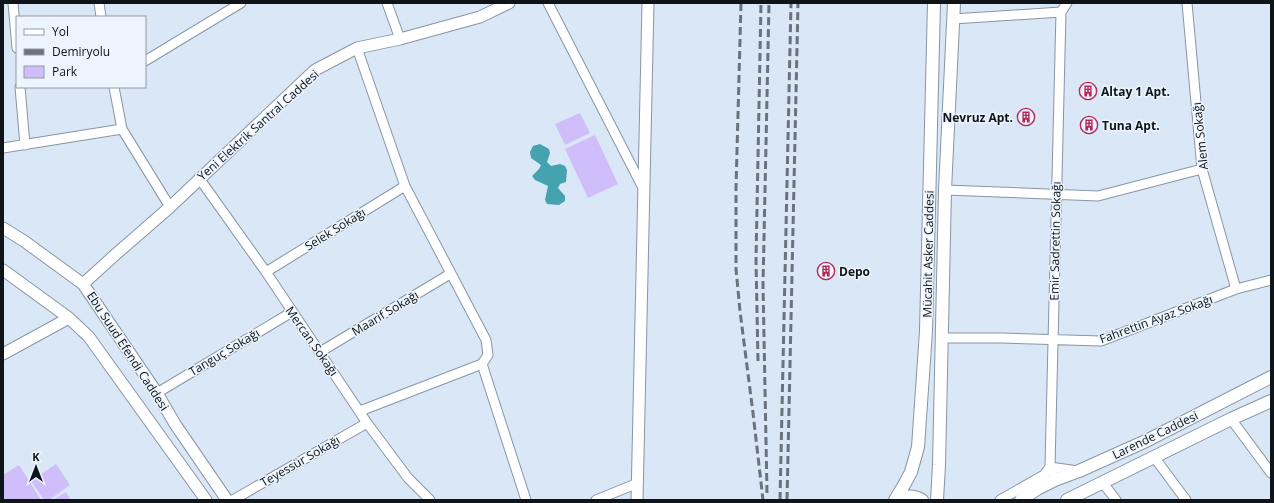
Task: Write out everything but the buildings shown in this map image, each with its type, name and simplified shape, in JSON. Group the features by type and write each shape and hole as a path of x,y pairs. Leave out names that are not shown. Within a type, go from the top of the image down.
{"main road":[{"name":"Mücahit Asker Caddesi","path":"895,500 912,472 918,447 926,332 934,3"},
{"name":"Mücahit Asker Caddesi","path":"937,500 945,190 954,3"},
{"name":"Larende Caddesi","path":"1021,500 1037,489 1055,480 1080,471 1146,441 1271,377"},
{"name":"Larende Caddesi","path":"1067,500 1231,419 1271,401"},
{"path":"895,500 905,496 922,500"}],"street":[{"path":"13,3 16,37"},
{"path":"98,3 101,16"},
{"path":"146,60 241,3"},
{"path":"387,3 400,39"},
{"name":"Yeni Elektrik Santral Caddesi","path":"83,284 170,206 315,70 357,48 400,39 480,17 509,3"},
{"path":"548,3 644,190"},
{"path":"637,500 648,3"},
{"path":"953,19 1061,12 1067,3"},
{"name":"Alem Sokağı","path":"1187,3 1202,169 1236,289"},
{"name":"Emir Sadrettin Sokağı","path":"1055,480 1050,467 1061,12"},
{"path":"357,48 405,186 486,340 488,355 482,364 360,411"},
{"path":"20,88 25,145"},
{"path":"114,88 122,129 170,206"},
{"path":"3,148 122,129"},
{"path":"945,190 1098,196 1202,169"},
{"name":"Mercan Sokağı","path":"199,178 266,272 367,423 408,478 430,500"},
{"name":"Selek Sokağı","path":"266,272 405,186"},
{"name":"Ebu Suud Efendi Caddesi","path":"3,228 24,241 83,284 227,500"},
{"name":"Ebu Suud Efendi Caddesi","path":"3,270 69,318 89,337 206,500"},
{"name":"Maarif Sokağı","path":"320,352 450,274"},
{"name":"Fahrettin Ayaz Sokağı","path":"942,338 1101,341 1236,289 1271,280"},
{"name":"Tanguç Sokağı","path":"157,393 292,312"},
{"path":"3,354 69,318"},
{"path":"482,364 526,500"},
{"path":"1231,419 1271,473"},
{"name":"Teyessür Sokağı","path":"233,500 367,423"},
{"path":"1154,457 1186,500"},
{"path":"1000,500 1044,475 1050,467 1080,471"},
{"path":"1103,482 1116,500"},
{"path":"596,500 638,483"}],"green space":[{"path":"580,113 590,133 565,145 555,124"},
{"path":"595,135 618,184 588,198 565,149"},
{"path":"56,464 70,485 49,500 44,500 31,481"},
{"path":"19,465 41,500 3,500 3,475"},
{"path":"66,492 71,500 53,500"}],"water":[{"path":"540,144 549,149 550,153 547,162 551,166 560,164 565,166 567,170 566,182 560,184 558,188 565,196 565,201 559,205 547,204 545,200 548,186 535,180 532,176 541,165 531,158 530,152 533,146"}],"railway":[{"path":"741,3 736,188 736,269 763,500"},
{"path":"758,361 756,260 761,3"},
{"path":"767,493 763,285 769,3"},
{"path":"780,500 791,3"},
{"path":"787,500 798,3"}],"place":[{"name":"Altay 1 Apt.","path":"1088,91"},
{"name":"Nevruz Apt.","path":"1026,117"},
{"name":"Tuna Apt.","path":"1089,125"},
{"name":"Depo","path":"826,271"}]}
